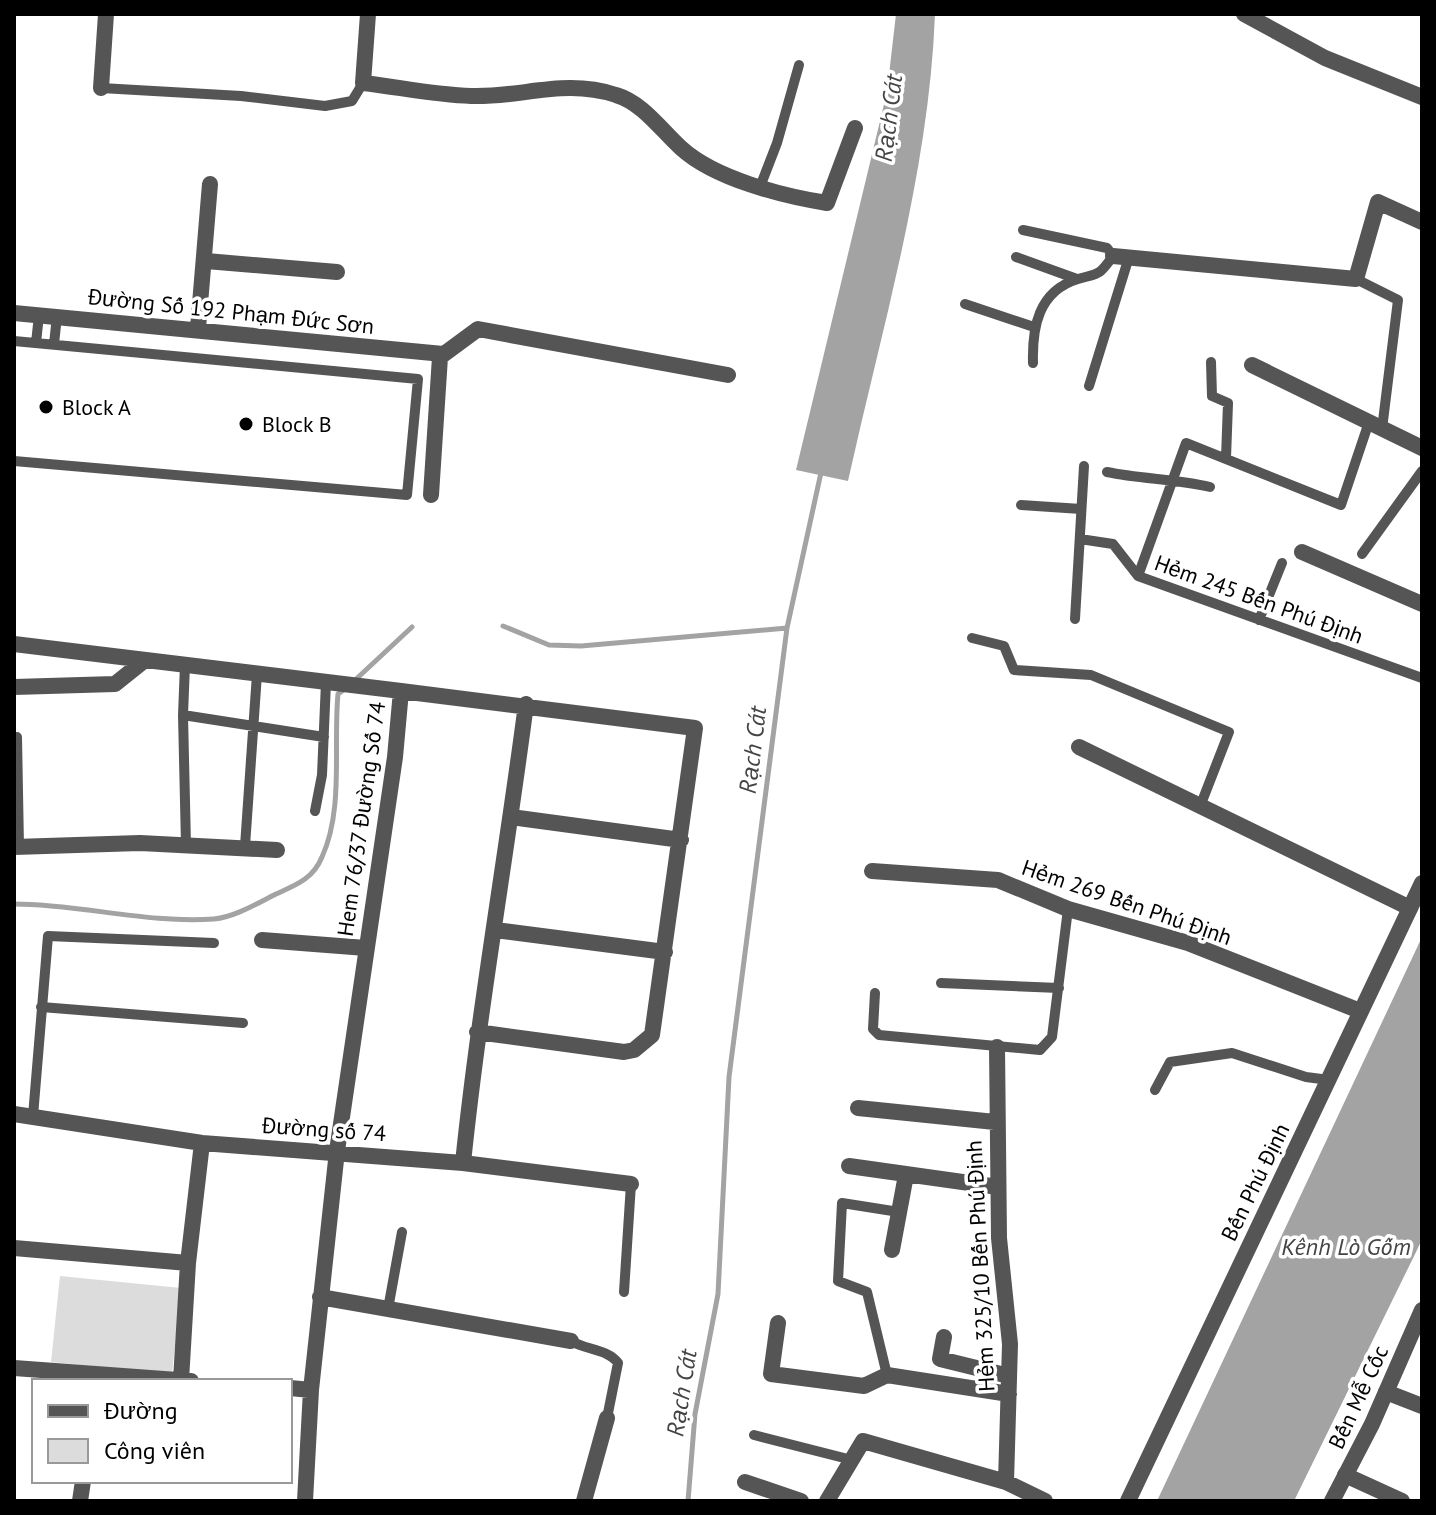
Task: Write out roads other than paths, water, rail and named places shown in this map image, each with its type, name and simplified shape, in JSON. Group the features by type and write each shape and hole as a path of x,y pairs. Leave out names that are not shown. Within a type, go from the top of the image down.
{"street":[{"path":"101,88 106,14"},
{"path":"368,14 363,83 473,96 572,87 618,95 656,121 683,150 734,179 827,203 855,128"},
{"path":"1244,14 1325,58 1422,97"},
{"path":"198,328 206,261 210,184"},
{"path":"1121,256 1356,279 1378,202 1422,222"},
{"path":"206,261 337,272"},
{"name":"Đường Số 192 Phạm Đức Sơn","path":"14,313 198,328 443,354"},
{"path":"431,495 440,357 478,329 728,375"},
{"path":"1252,365 1422,448"},
{"path":"1302,552 1422,604"},
{"path":"14,644 401,691"},
{"path":"14,687 101,687 126,678 145,660"},
{"name":"Hem 76/37 Đường Số 74","path":"305,1501 297,1466 311,1390 337,1151 401,691 526,704 695,728 681,840"},
{"path":"463,1163 477,1032 495,930 526,704"},
{"path":"1079,747 1410,908"},
{"path":"477,1032 624,1052 634,1050 652,1035 681,840 511,817"},
{"path":"17,846 186,845 277,850"},
{"name":"Hẻm 269 Bến Phú Định","path":"872,871 998,880 1068,909 1188,943 1360,1011"},
{"name":"Bến Phú Định","path":"1128,1501 1422,883"},
{"path":"495,930 665,952"},
{"path":"262,940 366,948"},
{"name":"Hẻm 325/10 Bến Phú Định","path":"997,1047 995,1122 1009,1376 1006,1482"},
{"path":"858,1108 995,1122"},
{"name":"Đường số 74","path":"14,1114 202,1143 463,1163 631,1184"},
{"path":"181,1379 188,1263 202,1143"},
{"path":"849,1166 998,1187"},
{"path":"892,1250 906,1175"},
{"path":"14,1248 188,1263"},
{"path":"320,1297 571,1341"},
{"name":"Bến Mễ Cốc","path":"1332,1501 1422,1310"},
{"path":"778,1323 771,1374 864,1386 887,1375 1009,1394"},
{"path":"944,1337 940,1359 1009,1376"},
{"path":"14,1368 87,1378 134,1379"},
{"path":"292,1388 311,1390"},
{"path":"1386,1392 1422,1406"},
{"path":"584,1501 607,1418"},
{"path":"827,1501 863,1441 1006,1482 1045,1501"},
{"path":"1345,1475 1402,1501"},
{"path":"745,1482 801,1501"}],"lane":[{"path":"760,187 777,143 799,65"},
{"path":"101,88 241,96 325,106 352,101 363,83"},
{"path":"1023,230 1107,248 1121,256"},
{"path":"1016,257 1077,279 1092,278 1121,256"},
{"path":"1089,386 1121,256"},
{"path":"1033,363 1034,327 1049,296 1077,279"},
{"path":"1356,279 1398,300 1376,425"},
{"path":"965,304 1034,327"},
{"path":"36,343 39,315"},
{"path":"54,344 57,316"},
{"path":"14,341 418,379 407,495 14,461"},
{"path":"1211,362 1212,396 1228,403 1226,458"},
{"name":"Hẻm 245 Bến Phú Định","path":"1376,425 1341,505 1186,443 1138,576 1422,678"},
{"path":"1075,619 1084,466"},
{"path":"1362,554 1422,471"},
{"path":"1107,472 1142,479 1173,478 1210,487"},
{"path":"1021,505 1081,509"},
{"path":"1080,539 1113,544 1138,576"},
{"path":"1259,620 1282,563"},
{"path":"972,638 1004,646 1014,670 1091,675 1229,732 1201,804"},
{"path":"185,665 186,845"},
{"path":"245,846 257,674"},
{"path":"315,811 324,737 326,682"},
{"path":"183,715 324,737"},
{"path":"17,737 17,846"},
{"path":"875,993 873,1029 879,1035 1031,1050 1046,1045 1052,1037 1060,953 1068,909"},
{"path":"33,1116 48,936 214,943"},
{"path":"941,983 1059,988"},
{"path":"41,1007 243,1023"},
{"path":"1155,1090 1170,1062 1232,1053 1306,1077 1329,1080"},
{"path":"624,1292 631,1184"},
{"path":"887,1375 867,1292 838,1281 842,1203 899,1212"},
{"path":"388,1309 402,1232"},
{"path":"571,1341 584,1349 608,1354 618,1363 607,1418"},
{"path":"754,1435 852,1460"}],"water":[{"path":"896,14 935,14 931,73 914,191 848,481 796,470 887,92"},
{"name":"Kênh Lò Gốm","path":"1422,937 1422,1239 1417,1250 1294,1501 1157,1501"}],"waterway":[{"name":"Rạch Cát","path":"688,1501 695,1414 718,1294 729,1077 787,628 822,468"},
{"path":"503,626 549,645 581,646 787,628"},
{"path":"353,682 412,627"},
{"path":"14,904 164,919 214,919 246,909 303,880 318,865 329,838 335,798 338,694 345,689"}],"place":[{"name":"Block A","path":"46,407"},
{"name":"Block B","path":"246,424"}]}
